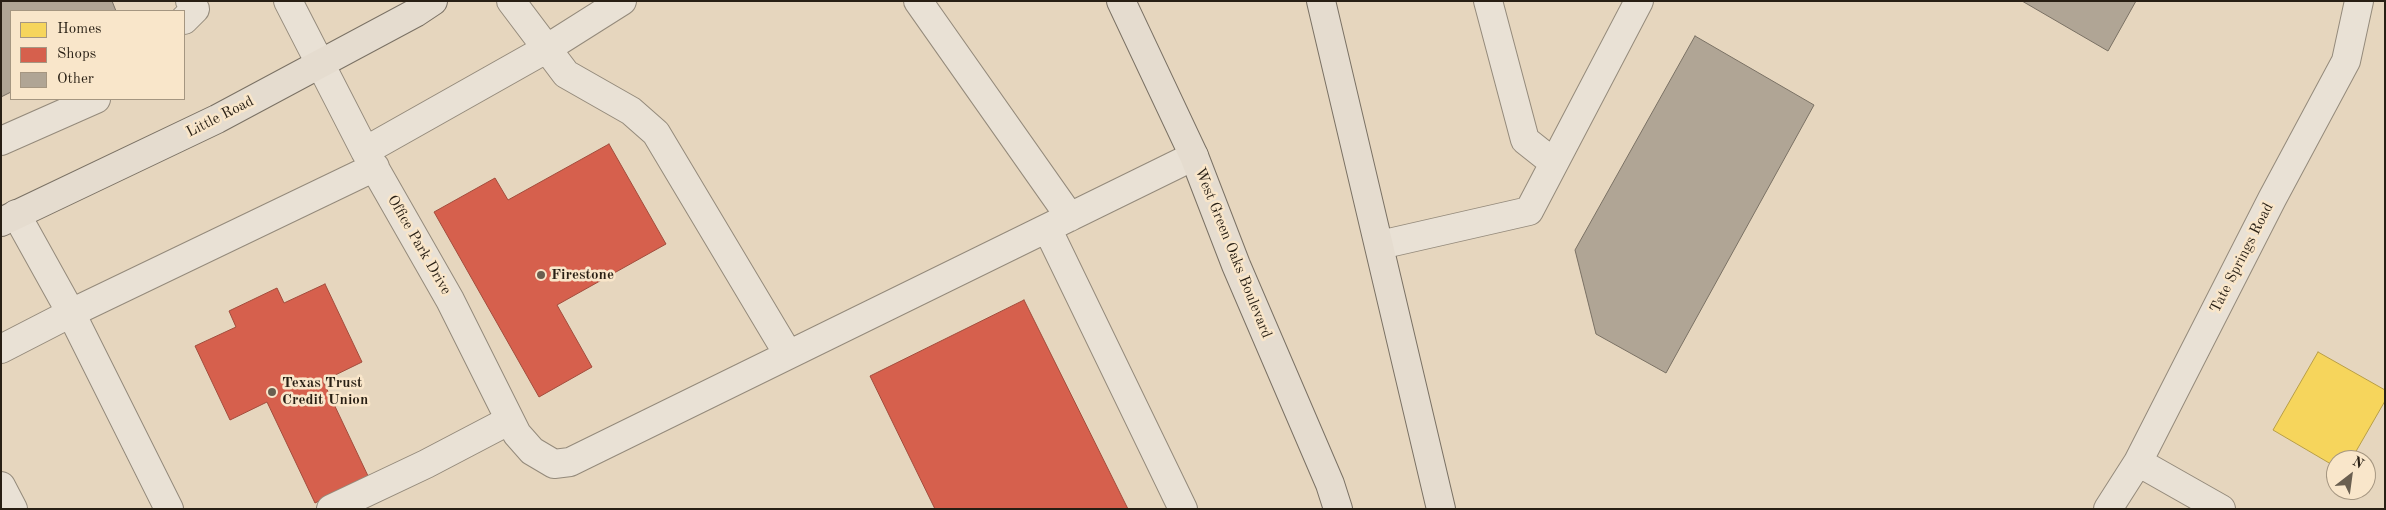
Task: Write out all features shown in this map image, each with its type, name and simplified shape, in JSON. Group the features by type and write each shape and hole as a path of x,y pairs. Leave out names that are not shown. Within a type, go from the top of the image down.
{"main road":[{"name":"Little Road","path":"9,218 217,120 433,1"},
{"name":"West Green Oaks Boulevard","path":"1121,1 1194,156 1236,265 1330,484 1338,509"},
{"path":"1321,1 1441,509"}],"street":[{"path":"185,19 195,9 190,1"},
{"name":"Office Park Drive","path":"288,1 370,159 450,300 517,434 532,451 554,464 570,462 788,354"},
{"path":"511,1 566,74 631,111 656,133 788,354 1194,156"},
{"path":"1,349 370,159 622,1"},
{"path":"918,1 1058,222 1183,509"},
{"path":"1488,1 1525,140 1554,163"},
{"path":"1380,245 1529,211 1638,1"},
{"name":"Tate Springs Road","path":"2108,509 2138,462 2272,199 2346,61 2359,1"},
{"path":"1,141 94,100"},
{"path":"9,218 71,313 169,509"},
{"path":"331,509 426,464 510,420"},
{"path":"2138,462 2222,509"},
{"path":"1,486 13,509"}],"building: Homes":[{"path":"2318,352 2385,390 2385,401 2357,450 2326,450 2326,461 2273,430"}],"building: Shops":[{"name":"Firestone","path":"609,144 666,244 557,305 592,367 539,397 434,212 495,178 508,200"},
{"name":"Texas Trust Credit Union","path":"325,284 362,362 323,381 369,478 315,503 267,402 230,420 195,346 236,327 229,311 277,288 284,303"},
{"path":"1024,300 1128,509 935,509 870,376"}],"building: Other":[{"path":"1,1 112,1 116,10 10,10 10,92 1,97"},
{"path":"2022,1 2136,1 2108,51"},
{"path":"1695,36 1814,105 1666,373 1596,334 1575,250"}],"place":[{"name":"Firestone","path":"541,275"},
{"name":"Texas Trust Credit Union","path":"272,392"}]}
